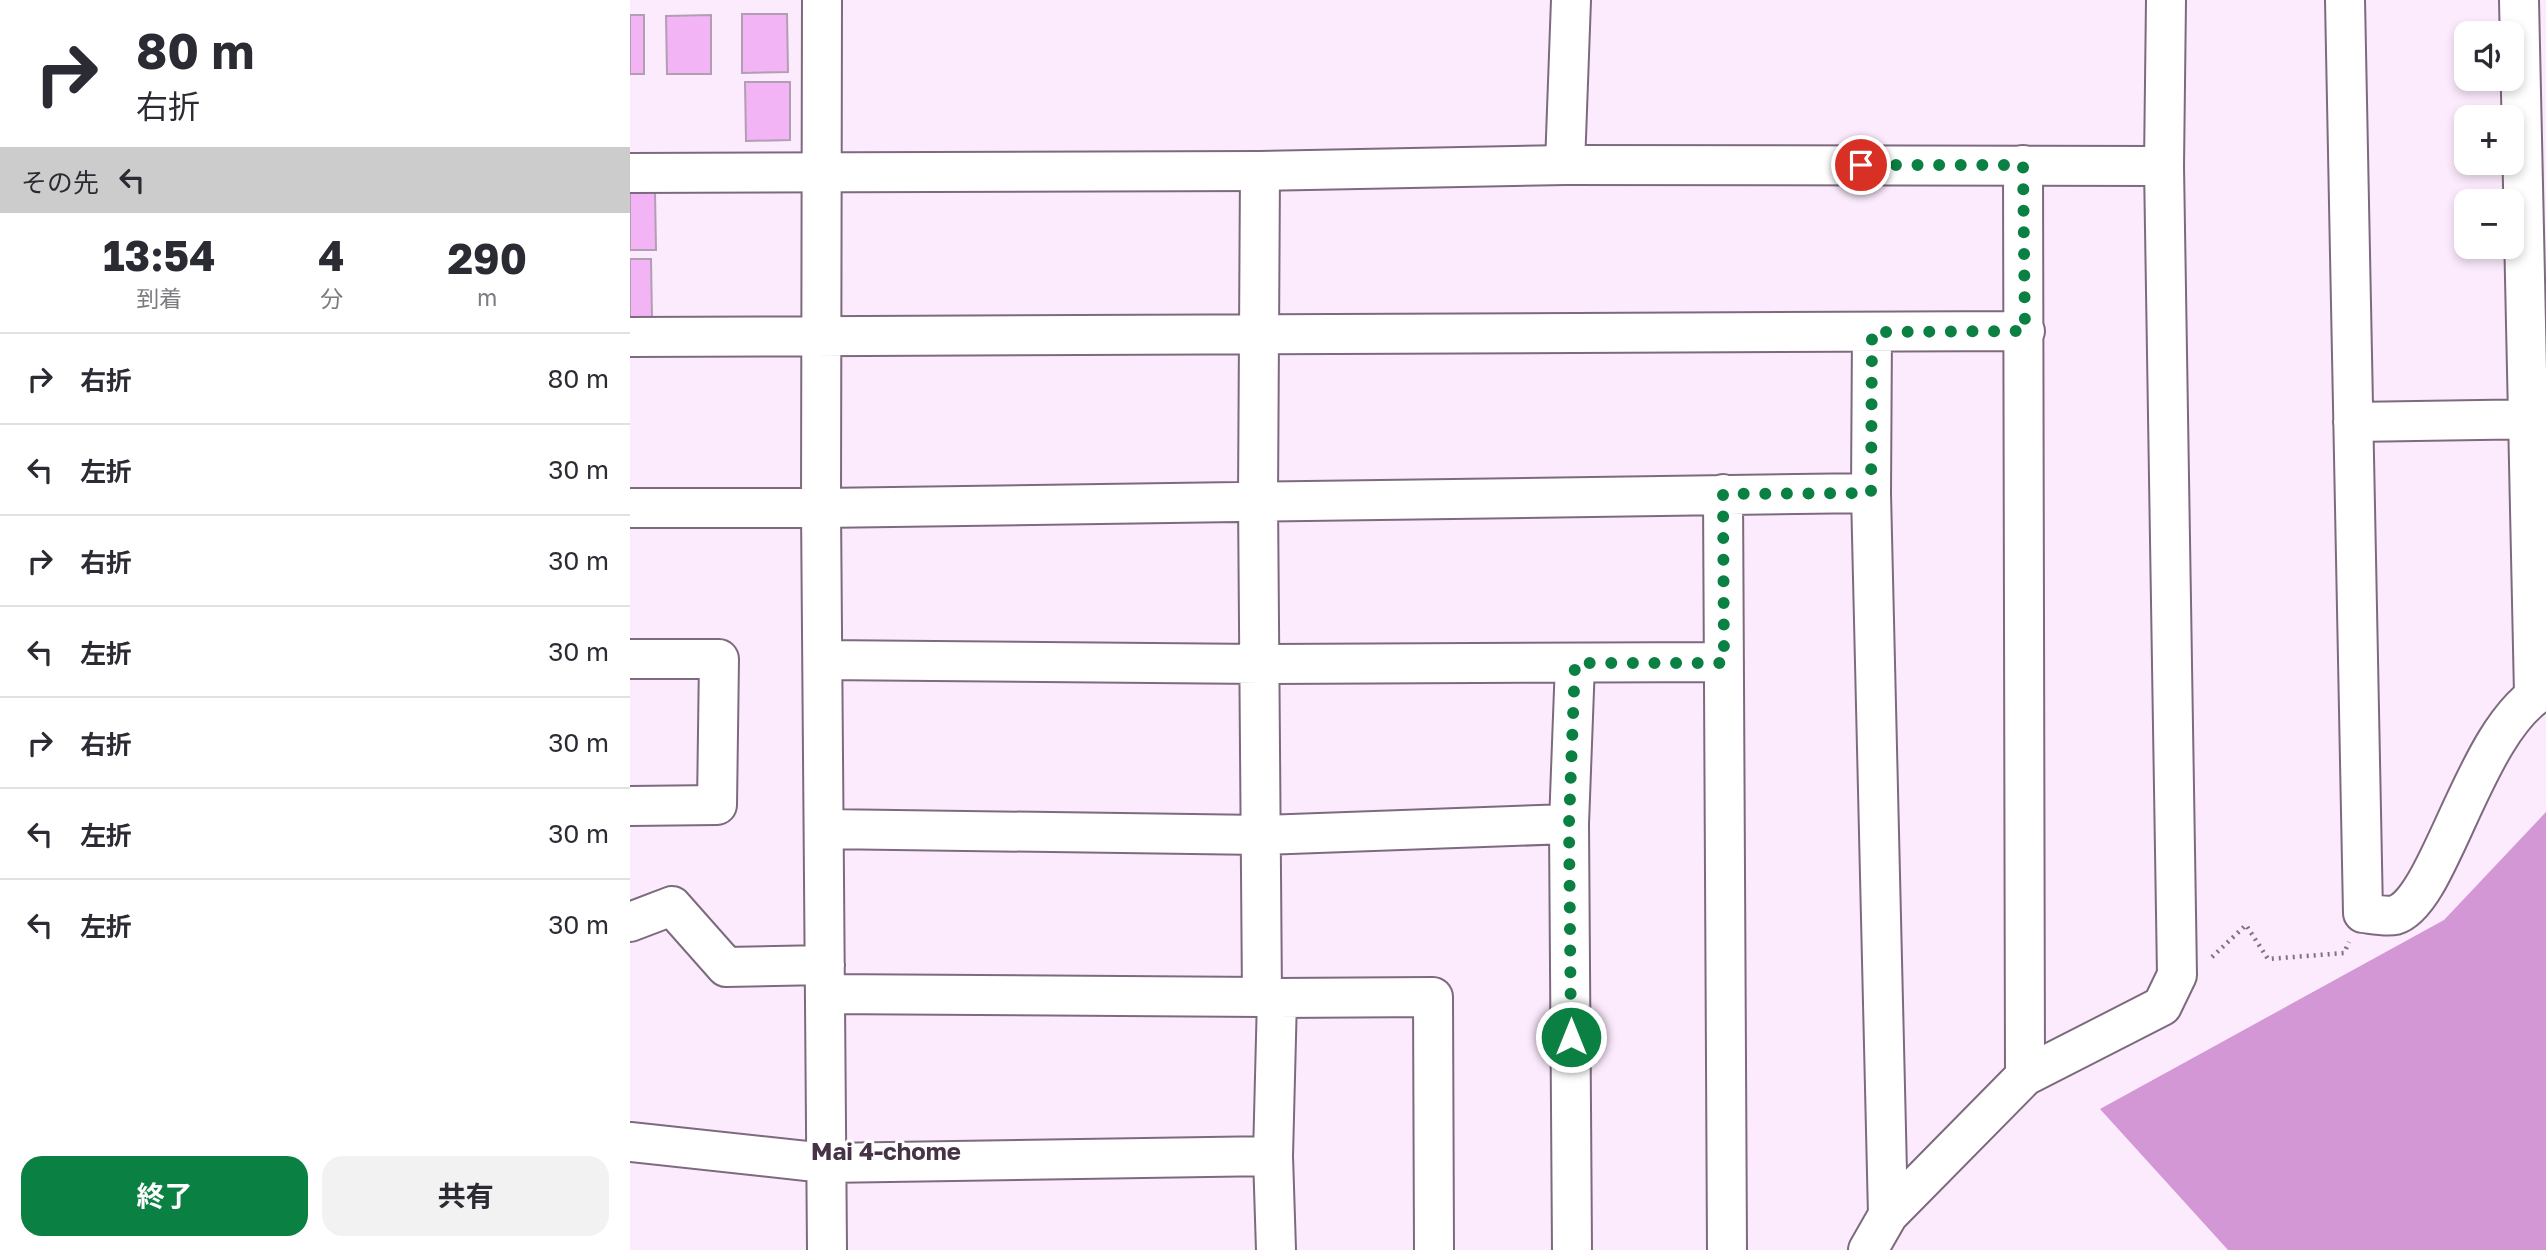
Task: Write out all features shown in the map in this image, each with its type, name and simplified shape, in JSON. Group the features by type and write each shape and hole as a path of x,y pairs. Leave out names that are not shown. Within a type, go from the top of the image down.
{"street":[{"path":"822,0 821,508 827,1250"},
{"path":"1565,165 1571,0"},
{"path":"1868,1250 1888,1215 2025,1076 2162,1006 2177,975 2164,166 2166,0"},
{"path":"2345,0 2363,913 2395,915 2418,898 2488,750 2540,692 2537,419 2519,0"},
{"path":"630,173 1260,171 1565,165 2164,166"},
{"path":"2023,165 2025,1076"},
{"path":"1260,171 1258,499 1262,835 1270,998 1276,1250"},
{"path":"630,337 2025,331"},
{"path":"1872,332 1871,493 1888,1215"},
{"path":"2353,422 2537,419"},
{"path":"630,508 821,508 1258,499 1871,493"},
{"path":"1723,494 1727,1250"},
{"path":"630,659 719,659 717,805 630,806"},
{"path":"823,660 1260,664 1724,663"},
{"path":"1572,1250 1569,824 1575,663"},
{"path":"825,830 1262,835 1569,824"},
{"path":"630,922 672,906 726,967 825,979 1270,998 1433,997 1434,1250"},
{"path":"630,1142 825,1163 1273,1156"}],"path":[{"path":"2177,975 2193,974 2246,925 2268,959 2344,953 2363,913"}],"shaded area":[{"path":"2546,812 2546,1250 2228,1250 2100,1109 2444,920"}],"building":[{"path":"742,14 787,14 788,72 742,73"},
{"path":"630,15 644,15 644,74 630,74"},
{"path":"711,15 711,74 667,74 666,16"},
{"path":"745,82 790,82 790,140 746,141"},
{"path":"655,191 656,250 630,250 630,192"},
{"path":"630,259 651,259 652,318 630,318"}],"district":[{"name":"Mai 4-chome","path":"886,1152"}],"route":[{"path":"1571,1037 1569,824 1575,663 1724,663 1723,494 1871,493 1872,332 2025,331 2023,165 1861,165"}]}
